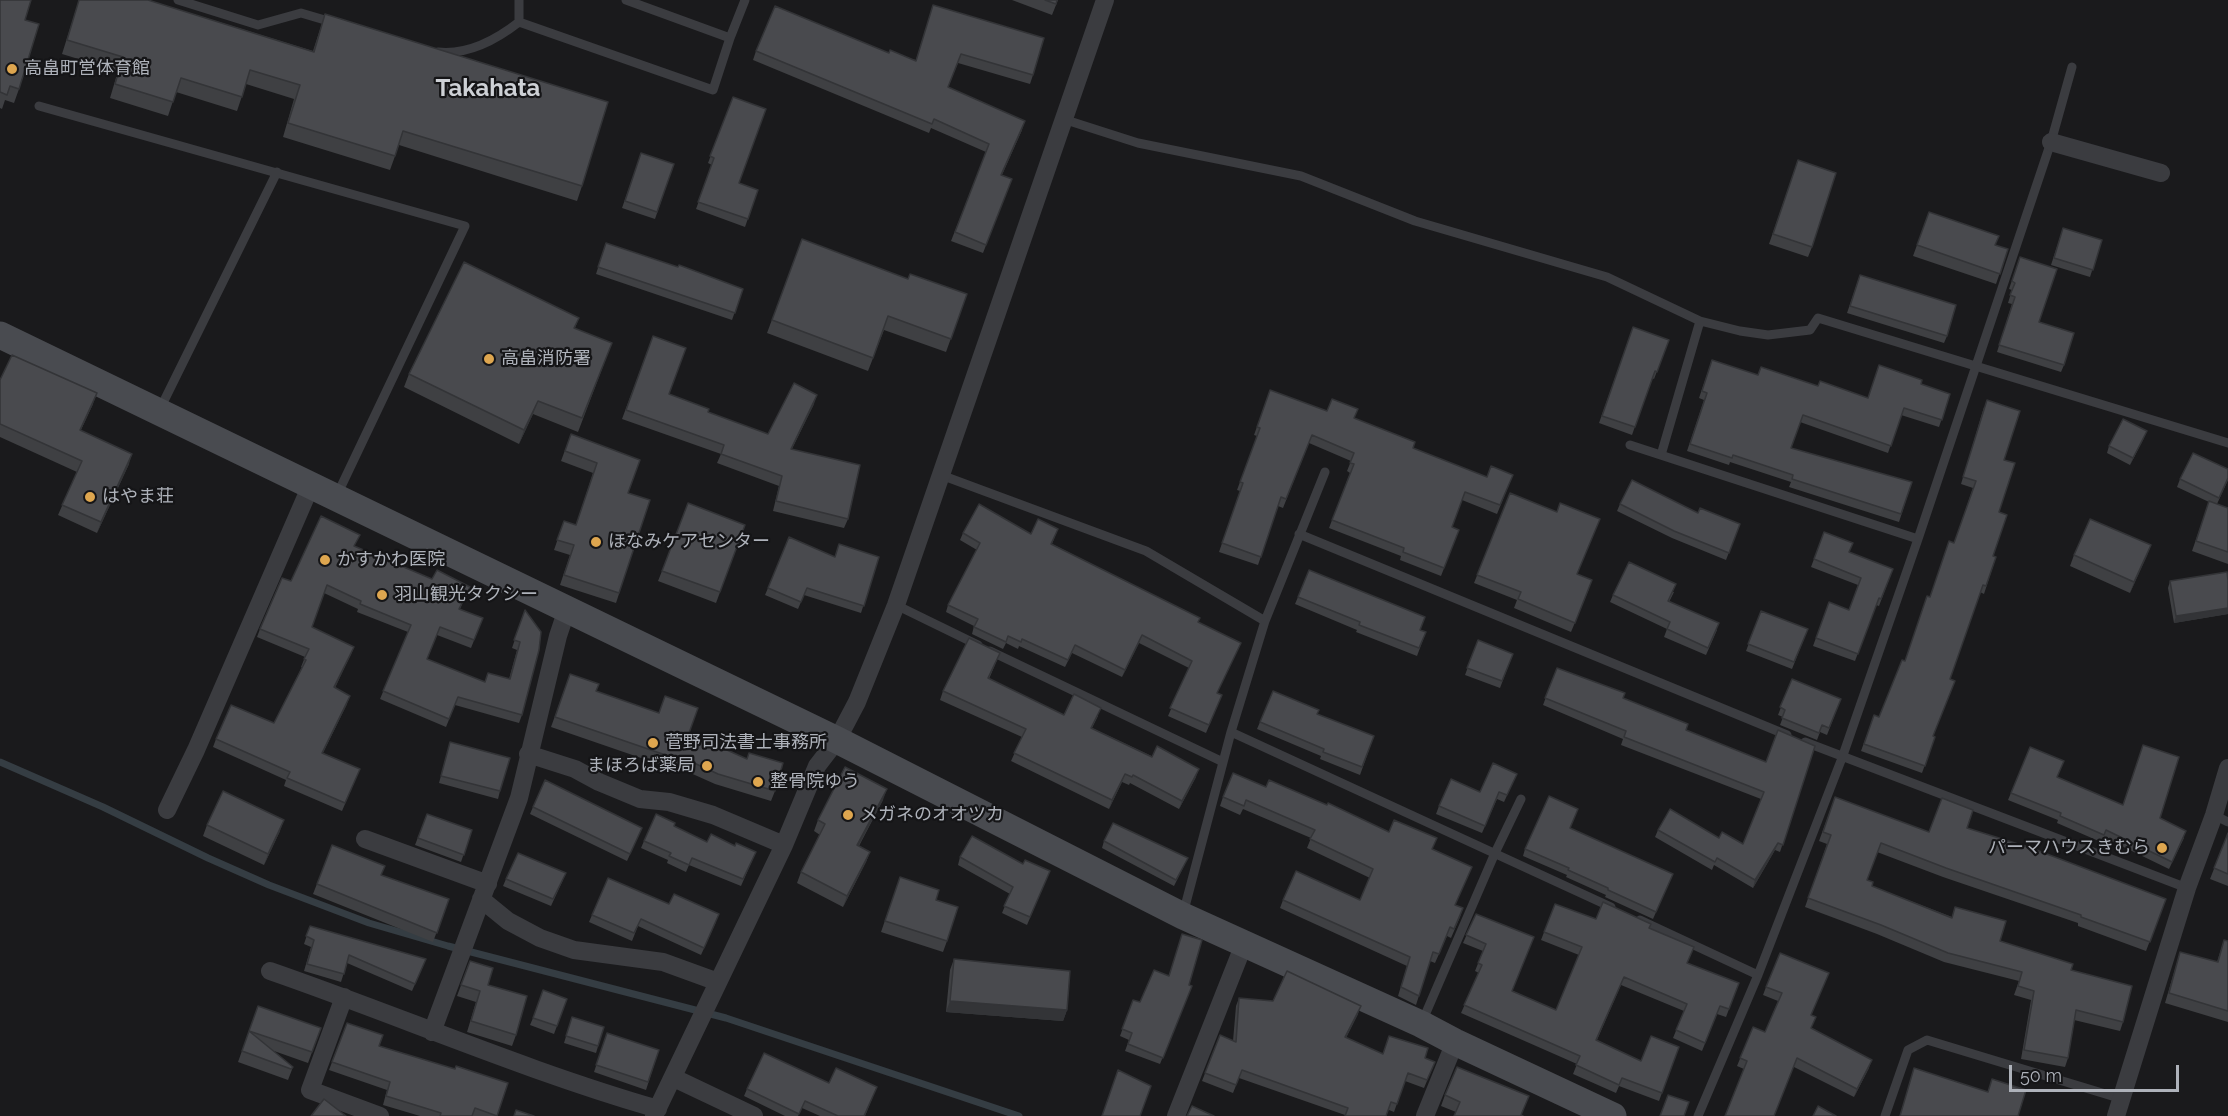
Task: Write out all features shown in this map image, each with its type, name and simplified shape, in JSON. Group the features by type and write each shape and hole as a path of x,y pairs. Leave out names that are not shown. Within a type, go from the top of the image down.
{"street":[{"path":"270,971 656,1112 784,845 817,766 837,740 857,702 896,605 1105,0"},
{"path":"2050,141 2161,173"},
{"path":"0,335 837,740 1183,916 1421,1024 1613,1116"},
{"path":"167,810 196,750 311,485"},
{"path":"432,1032 519,798 528,754 567,609"},
{"path":"528,754 575,769 640,799 669,802 713,815 784,845"},
{"path":"2119,1107 2187,888 2221,818 2228,768"},
{"path":"365,839 485,892 508,921 548,941 574,950 663,962 718,982"},
{"path":"1176,1116 1244,944"},
{"path":"344,997 310,1090 380,1116"},
{"path":"1425,1116 1455,1042"},
{"path":"674,1078 754,1116"}],"lane":[{"path":"178,0 258,25 301,13 344,25"},
{"path":"519,0 519,22"},
{"path":"626,0 730,38"},
{"path":"519,22 713,90 745,0"},
{"path":"430,50 441,53 468,50 500,37 519,22"},
{"path":"1698,1116 1758,975 1842,758 1918,539 2050,141 2072,67"},
{"path":"39,106 465,226 336,497"},
{"path":"1063,119 1138,143 1301,176 1415,221 1608,277 1700,321 1740,331 1768,334 1810,330 1818,318 2228,443"},
{"path":"159,411 277,172"},
{"path":"1661,455 1700,321"},
{"path":"1630,445 1918,539"},
{"path":"1183,916 1231,732 1265,621 1325,472"},
{"path":"941,475 1146,551 1265,621"},
{"path":"1299,534 1842,758 2187,888"},
{"path":"896,605 1223,762"},
{"path":"1231,732 1621,911"},
{"path":"1421,1024 1495,853 1521,799"},
{"path":"1632,916 1758,975"},
{"path":"1885,1116 1908,1050 1928,1040 2119,1107"}],"building":[{"name":"高畠町営体育館","path":"0,0 31,0 25,20 39,24 19,89 10,86 7,95 0,92"},
{"path":"79,0 148,0 314,52 325,14 608,102 582,186 403,131 395,156 288,123 300,85 250,70 242,97 181,78 173,102 115,84 123,57 67,40"},
{"path":"1045,0 1057,0 1056,4"},
{"path":"933,5 1044,38 1033,75 961,54 948,87 1025,121 1001,175 1012,179 986,245 955,232 989,144 934,119 932,124 756,51 775,6 889,53 890,50 916,61"},
{"path":"733,97 766,109 739,183 758,190 748,219 698,202 714,158 710,156"},
{"path":"641,153 674,164 657,212 625,201"},
{"path":"1798,160 1836,173 1812,247 1773,234"},
{"path":"1929,212 1999,236 1995,245 2008,249 2000,274 1917,245"},
{"path":"2063,228 2102,240 2093,270 2054,258"},
{"path":"802,239 908,279 910,274 967,294 951,339 888,316 873,358 772,320"},
{"path":"606,243 678,267 679,265 743,289 735,313 598,267"},
{"path":"2020,257 2057,269 2039,322 2074,333 2064,365 1999,345 2015,297 2010,295"},
{"name":"高畠消防署","path":"464,262 579,318 574,328 612,343 582,418 538,401 524,430 409,374"},
{"path":"1860,275 1956,305 1947,336 1850,306"},
{"path":"1633,327 1669,340 1635,427 1602,416"},
{"path":"653,336 686,348 669,394 709,409 708,412 768,434 794,383 817,395 791,449 860,465 848,519 776,501 782,476 721,454 724,445 626,410"},
{"path":"12,355 97,393 80,430 132,454 101,522 62,505 82,461 0,424 0,380"},
{"path":"1712,360 1758,375 1761,367 1818,386 1820,381 1868,398 1879,365 1922,380 1921,384 1950,394 1942,420 1904,408 1891,446 1803,415 1791,448 1912,482 1901,514 1792,479 1793,475 1733,455 1732,458 1690,444 1707,393 1702,391"},
{"path":"1270,390 1327,411 1332,399 1358,409 1354,418 1415,442 1413,448 1487,477 1491,466 1513,475 1500,505 1465,492 1452,527 1459,530 1444,568 1403,552 1404,548 1332,520 1354,464 1350,463 1354,453 1312,435 1286,499 1281,497 1261,557 1222,543 1243,483 1240,482 1260,428 1257,427"},
{"path":"1987,400 2020,411 2004,460 2015,463 1999,512 2007,515 1986,586 1983,585 1950,679 1955,681 1933,736 1935,737 1925,766 1864,744 1874,715 1879,717 1902,660 1905,661 1949,541 1954,543 1976,481 1963,477"},
{"path":"2123,419 2147,431 2133,458 2109,446"},
{"name":"ほなみケアセンター","path":"571,434 640,460 628,493 650,500 619,593 564,575 574,545 557,540 564,521 576,525 597,463 565,451"},
{"path":"2193,453 2228,469 2228,478 2219,498 2180,479"},
{"path":"1632,480 1698,513 1700,508 1740,524 1729,553 1674,531 1620,504"},
{"path":"1510,493 1557,512 1560,503 1600,519 1577,574 1592,580 1575,623 1518,599 1521,592 1477,575"},
{"path":"2209,501 2228,508 2228,552 2196,541"},
{"path":"688,503 745,525 720,592 662,571"},
{"path":"979,504 1031,534 1038,519 1058,529 1051,544 1200,618 1198,622 1241,643 1217,693 1222,695 1209,725 1170,708 1192,661 1142,635 1125,670 1075,645 1068,660 1022,639 1021,642 1008,636 1006,642 974,627 978,619 948,605 980,543 963,533"},
{"path":"321,516 360,535 354,546 432,579 437,570 470,587 459,609 483,618 474,640 440,627 427,659 485,682 488,673 510,679 520,642 514,640 525,610 541,632 539,650 522,715 458,697 449,719 383,691 411,625 360,604 361,601 327,585 312,627 354,647 334,687 350,696 322,753 360,769 345,803 287,778 290,772 216,739 231,705 274,723 306,660 304,659 309,649 260,629 282,578 291,581"},
{"path":"2090,519 2151,545 2134,582 2074,555"},
{"path":"1824,532 1853,543 1849,552 1893,569 1881,599 1879,598 1858,654 1816,638 1829,602 1849,610 1861,578 1814,559"},
{"path":"789,537 835,557 839,544 879,557 864,606 807,588 801,602 768,588"},
{"path":"1629,562 1676,584 1668,601 1719,623 1708,648 1667,629 1670,622 1613,595"},
{"path":"1309,570 1425,617 1420,630 1426,632 1419,648 1359,625 1360,622 1298,597"},
{"path":"2227,572 2228,608 2176,616 2170,581"},
{"path":"1761,611 1808,629 1794,662 1748,644"},
{"path":"969,638 1000,653 988,678 1064,715 1074,694 1101,708 1091,728 1152,757 1157,746 1199,769 1182,801 1133,775 1132,777 1125,774 1112,800 1014,753 1026,729 943,691"},
{"path":"1478,640 1513,654 1502,681 1467,668"},
{"path":"1557,668 1625,693 1623,698 1688,724 1686,730 1766,762 1778,730 1815,746 1783,845 1778,843 1755,880 1717,858 1715,862 1658,830 1670,809 1719,838 1722,832 1743,844 1764,792 1624,737 1626,731 1545,698"},
{"path":"570,674 599,684 596,691 659,713 665,696 698,708 689,733 747,759 749,753 783,763 775,791 718,774 681,757 680,760 555,717"},
{"path":"1792,679 1841,699 1829,728 1822,725 1819,733 1782,718 1785,710 1780,707"},
{"path":"1273,691 1319,710 1317,714 1374,736 1362,767 1323,752 1324,749 1260,722"},
{"path":"450,742 510,758 500,791 441,776"},
{"path":"2143,745 2179,757 2160,818 2186,831 2172,862 2106,830 2104,835 2060,816 2061,813 2011,793 2030,747 2064,761 2057,777 2123,805"},
{"path":"1493,763 1517,774 1507,795 1499,792 1485,826 1439,806 1451,779 1480,792"},
{"path":"845,767 887,789 857,845 870,852 847,896 801,872 825,824 818,820"},
{"path":"1233,773 1266,787 1269,780 1327,805 1328,803 1389,832 1394,820 1437,838 1432,849 1472,867 1455,905 1463,908 1454,929 1450,927 1439,954 1433,952 1419,996 1401,987 1410,957 1283,900 1296,871 1360,900 1373,869 1310,839 1315,830 1246,800 1244,806 1223,797"},
{"path":"545,780 642,828 630,854 533,807"},
{"path":"223,791 284,820 268,854 207,825"},
{"path":"1549,796 1578,809 1570,828 1673,874 1656,912 1568,870 1569,868 1525,849"},
{"path":"1835,797 1929,832 1942,798 1973,810 1967,828 2031,848 2166,899 2150,942 1881,843 1867,880 1873,882 1872,886 1952,918 1955,907 2006,921 2000,941 2073,964 2071,970 2132,986 2123,1022 2076,1010 2068,1058 2024,1050 2034,991 2018,986 2022,972 1948,953 1808,898 1831,835 1823,832"},
{"path":"427,814 472,830 464,855 418,838"},
{"path":"656,814 675,823 674,826 707,842 711,834 735,846 736,843 756,852 743,879 692,858 689,865 669,856 671,853 644,841"},
{"path":"1113,823 1188,858 1176,880 1104,841"},
{"path":"2228,833 2228,874 2214,868"},
{"path":"972,836 1023,864 1025,860 1050,871 1030,917 1004,906 1013,887 960,857"},
{"path":"332,845 385,866 381,875 449,899 437,933 317,884"},
{"path":"518,853 566,873 553,899 506,879"},
{"path":"900,877 939,890 936,900 958,907 947,941 885,921"},
{"path":"608,878 669,904 674,894 719,914 704,948 641,919 634,933 592,915"},
{"path":"1603,902 1651,924 1649,928 1694,947 1687,963 1739,983 1729,1009 1720,1006 1705,1043 1676,1030 1687,1004 1624,977 1596,1040 1641,1061 1651,1036 1679,1047 1662,1093 1622,1078 1619,1085 1576,1065 1580,1056 1464,1005 1482,965 1478,963 1486,944 1466,935 1476,914 1534,937 1512,991 1556,1010 1582,947 1544,932 1555,904 1596,919"},
{"path":"310,926 426,959 415,984 349,955 344,974 307,964 314,940 306,936"},
{"path":"1182,934 1202,940 1189,985 1192,986 1163,1058 1128,1044 1132,1033 1122,1029 1133,1000 1140,1002 1154,970 1169,976"},
{"path":"2224,940 2228,941 2228,1011 2169,993 2180,952 2218,962"},
{"path":"1780,953 1829,973 1811,1015 1816,1017 1811,1028 1872,1060 1857,1089 1797,1058 1774,1116 1725,1116 1747,1061 1740,1058 1753,1027 1765,1032 1782,993 1766,987"},
{"path":"954,959 1070,971 1067,1010 950,1001"},
{"path":"470,961 493,968 488,985 527,996 516,1035 471,1021 480,991 461,985"},
{"path":"1287,971 1361,1006 1345,1037 1383,1054 1389,1036 1428,1048 1425,1058 1435,1062 1427,1080 1408,1073 1397,1104 1391,1102 1386,1116 1345,1116 1348,1108 1242,1070 1236,1085 1205,1073 1220,1035 1236,1042 1239,998 1273,1001"},
{"path":"543,990 567,999 557,1026 533,1018"},
{"path":"258,1006 321,1028 312,1052 249,1031"},
{"path":"572,1017 604,1027 598,1046 566,1036"},
{"path":"347,1023 383,1035 379,1046 455,1069 456,1066 508,1083 497,1116 475,1108 472,1116 440,1116 441,1113 386,1096 390,1082 332,1062"},
{"path":"249,1031 293,1067 291,1069 242,1051"},
{"path":"607,1033 659,1050 648,1082 596,1065"},
{"path":"764,1053 829,1083 836,1068 877,1087 864,1116 838,1116 805,1101 799,1114 747,1089"},
{"path":"1457,1067 1529,1096 1521,1115 1523,1116 1454,1116 1460,1102 1445,1095"},
{"path":"1914,1068 1988,1092 1992,1079 2026,1090 2018,1116 1900,1116"},
{"path":"1118,1070 1151,1086 1140,1116 1102,1116"},
{"path":"1668,1095 1689,1102 1684,1116 1660,1116"},
{"path":"324,1099 346,1116 311,1116"},
{"path":"1192,1106 1214,1116 1187,1116"},
{"path":"1818,1106 1836,1116 1813,1116"},
{"path":"516,1110 534,1116 514,1116"}],"waterway":[{"path":"0,762 103,807 269,885 369,923 448,946 726,1018 1019,1116"}],"place":[{"name":"高畠町営体育館","path":"12,69"},
{"name":"高畠消防署","path":"489,359"},
{"name":"はやま荘","path":"90,497"},
{"name":"ほなみケアセンター","path":"596,542"},
{"name":"かすかわ医院","path":"325,560"},
{"name":"羽山観光タクシー","path":"382,595"},
{"name":"菅野司法書士事務所","path":"653,743"},
{"name":"まほろば薬局","path":"707,766"},
{"name":"整骨院ゆう","path":"758,782"},
{"name":"メガネのオオツカ","path":"848,815"},
{"name":"パーマハウスきむら","path":"2162,848"}],"district":[{"name":"Takahata","path":"488,89"}]}
